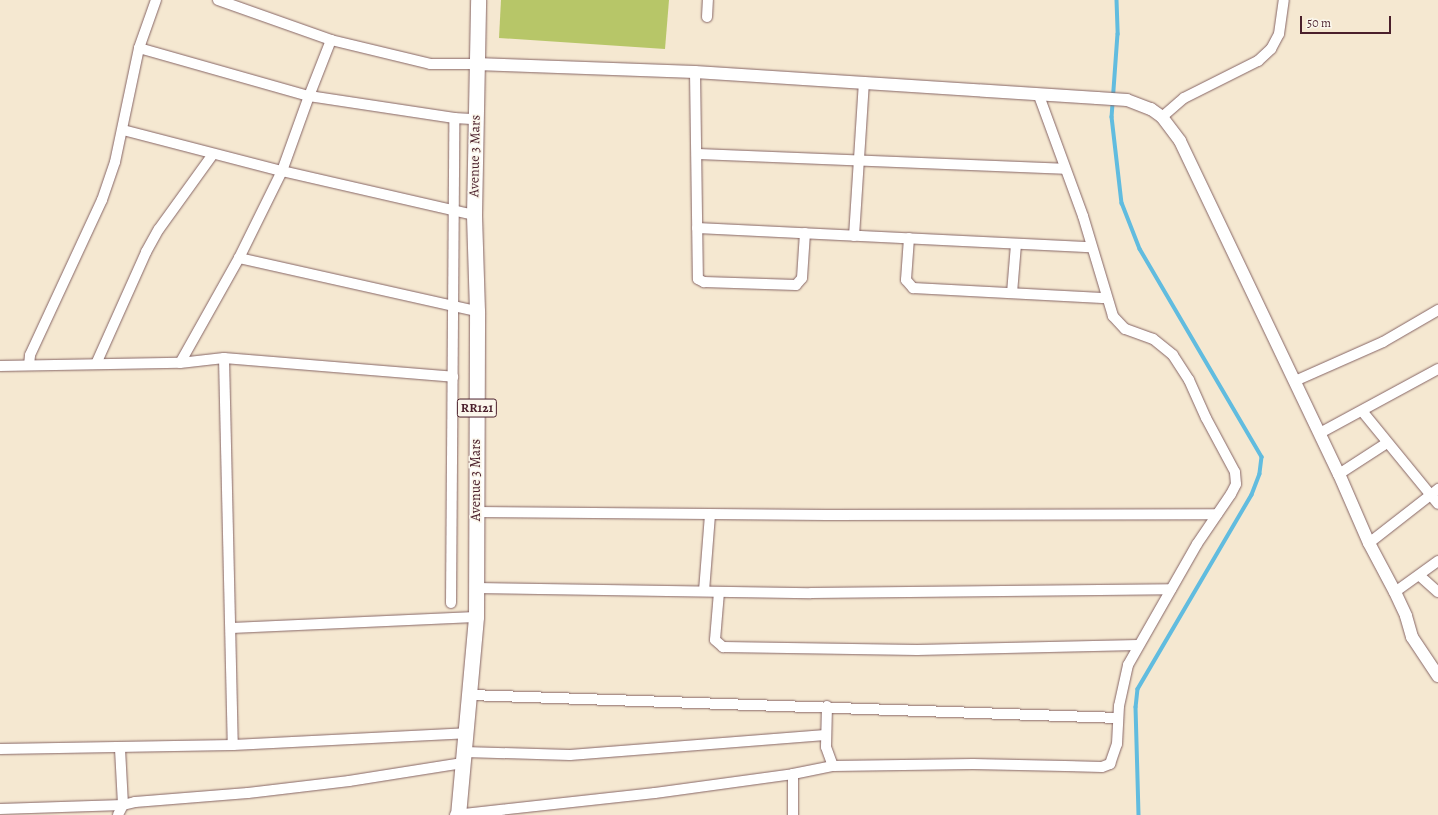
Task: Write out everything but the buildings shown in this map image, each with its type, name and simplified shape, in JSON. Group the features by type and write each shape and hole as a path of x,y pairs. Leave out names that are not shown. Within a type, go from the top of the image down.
{"main road":[{"name":"Avenue 3 Mars","path":"457,815 470,695 476,617 477,311 474,215 478,0"}],"street":[{"path":"29,365 30,355 102,200 123,130 139,48 156,0"},
{"path":"218,0 331,40 430,64 476,64 695,72 1039,96 1127,100 1151,109 1162,117 1180,141 1320,433 1369,543 1395,592 1406,616 1412,637 1438,676"},
{"path":"707,18 708,0"},
{"path":"1162,117 1184,98 1258,61 1271,49 1279,34 1284,0"},
{"path":"180,363 239,258 282,171 331,40"},
{"path":"139,48 309,96 454,118 476,119"},
{"path":"695,72 697,277 701,282 791,286 798,284 802,278 806,233"},
{"path":"854,236 864,83"},
{"path":"457,815 793,774 833,766 972,764 1106,766 1110,764 1115,754 1123,682 1138,645 1153,624 1171,589 1236,484 1232,463 1206,418 1179,364 1162,345 1118,323 1107,298 1065,169 1039,96"},
{"path":"451,603 453,377 452,212 454,118"},
{"path":"123,130 282,171 452,212 474,215"},
{"path":"96,364 146,252 159,229 213,154"},
{"path":"697,154 1065,169"},
{"path":"697,228 1091,247"},
{"path":"909,238 906,280 910,287 917,290 1107,298"},
{"path":"1012,293 1016,244"},
{"path":"239,258 452,304 477,311"},
{"path":"1295,381 1383,342 1438,310"},
{"path":"0,366 180,363 224,358 453,377"},
{"path":"224,358 233,746"},
{"path":"1320,433 1438,369"},
{"path":"1362,411 1387,444 1438,504"},
{"path":"1339,474 1387,444"},
{"path":"1369,543 1438,489"},
{"path":"476,512 710,514 1217,514"},
{"path":"704,591 710,514"},
{"path":"1395,592 1420,576 1438,561"},
{"path":"1420,576 1438,592"},
{"path":"476,588 719,592 1171,589"},
{"path":"719,592 715,640 723,647 917,650 1138,645"},
{"path":"231,628 476,617"},
{"path":"470,695 657,703 827,706 1118,718"},
{"path":"827,706 825,735 833,766"},
{"path":"0,749 120,749 233,746 466,733"},
{"path":"0,810 123,805 135,802 248,793 341,782 464,757 570,755 825,735"},
{"path":"118,815 123,805 120,749"},
{"path":"793,774 793,815"}],"green space":[{"path":"501,0 669,0 665,49 499,38"}],"waterway":[{"path":"1117,0 1118,34 1112,117 1122,203 1140,249 1262,457 1260,474 1252,495 1138,689 1136,707 1139,815"}]}
